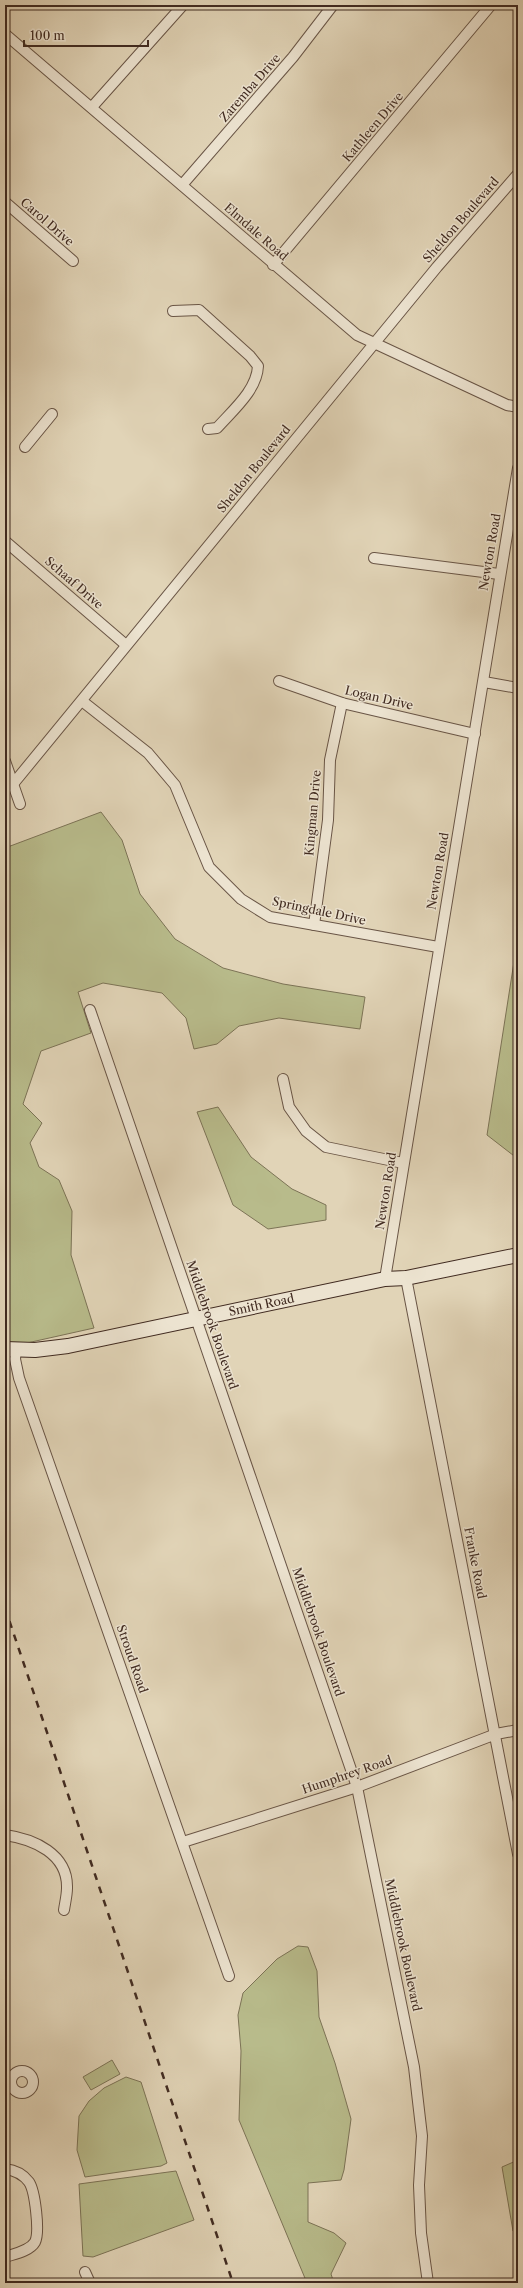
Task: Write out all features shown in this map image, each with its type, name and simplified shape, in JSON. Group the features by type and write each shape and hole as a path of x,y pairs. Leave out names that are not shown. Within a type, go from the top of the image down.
{"main road":[{"name":"Smith Road","path":"10,1350 68,1346 385,1279 406,1278 518,1255"}],"street":[{"path":"92,108 183,5"},
{"name":"Zaremba Drive","path":"182,185 293,57 332,5"},
{"name":"Kathleen Drive","path":"273,265 491,5"},
{"name":"Elmdale Road","path":"5,34 273,265 357,335 507,405 518,407"},
{"name":"Sheldon Boulevard","path":"9,786 82,701 126,645 374,344 518,174"},
{"name":"Carol Drive","path":"5,202 73,262"},
{"path":"173,310 199,310 250,356 258,366 258,378 245,396 217,428 208,429"},
{"path":"25,447 52,414"},
{"name":"Newton Road","path":"385,1279 438,947 484,682 499,574 518,468"},
{"name":"Schaaf Drive","path":"5,541 126,645"},
{"path":"374,558 499,574"},
{"name":"Logan Drive","path":"279,682 342,703 475,734"},
{"path":"484,682 518,688"},
{"name":"Springdale Drive","path":"82,701 148,753 175,785 209,866 241,899 270,917 438,947"},
{"name":"Kingman Drive","path":"314,925 328,820 330,760 342,703"},
{"path":"5,761 9,786 20,804"},
{"name":"Middlebrook Boulevard","path":"90,1010 357,1787 414,2067 422,2136 419,2186 420,2233 428,2283"},
{"path":"282,1079 289,1107 306,1131 326,1147 403,1163"},
{"name":"Franke Road","path":"406,1278 496,1734 518,1854"},
{"name":"Stroud Road","path":"10,1350 15,1359 19,1378 229,1976"},
{"name":"Humphrey Road","path":"183,1842 357,1787 496,1734 518,1730"},
{"path":"5,1835 33,1841 48,1849 56,1859 66,1878 68,1888 64,1910"},
{"path":"5,2169 19,2173 29,2182 33,2191 38,2233 30,2247 5,2257"},
{"path":"85,2272 90,2283"}],"green space":[{"path":"101,812 122,840 140,894 175,939 223,968 283,984 365,997 360,1029 279,1018 239,1026 217,1044 194,1049 186,1018 162,993 103,983 78,992 91,1033 41,1051 23,1104 42,1123 30,1143 39,1167 59,1180 72,1211 71,1255 94,1328 9,1347 5,1345 5,848"},
{"path":"518,936 518,1159 487,1135"},
{"path":"218,1107 251,1157 292,1189 326,1205 326,1220 268,1229 233,1205 197,1112"},
{"path":"298,1946 308,1947 317,1971 319,2017 335,2063 351,2119 344,2170 341,2180 308,2183 308,2222 334,2233 346,2243 331,2274 334,2283 307,2283 239,2120 241,2051 238,2015 243,1993 277,1959"},
{"path":"112,2060 120,2074 91,2090 83,2077"},
{"path":"126,2077 141,2082 167,2163 161,2166 85,2177 77,2150 79,2116 89,2101 104,2088"},
{"path":"518,2160 518,2235 513,2231 502,2167"},
{"path":"176,2171 194,2220 93,2257 83,2256 79,2184"}],"railway":[{"path":"5,1608 233,2283"}]}
